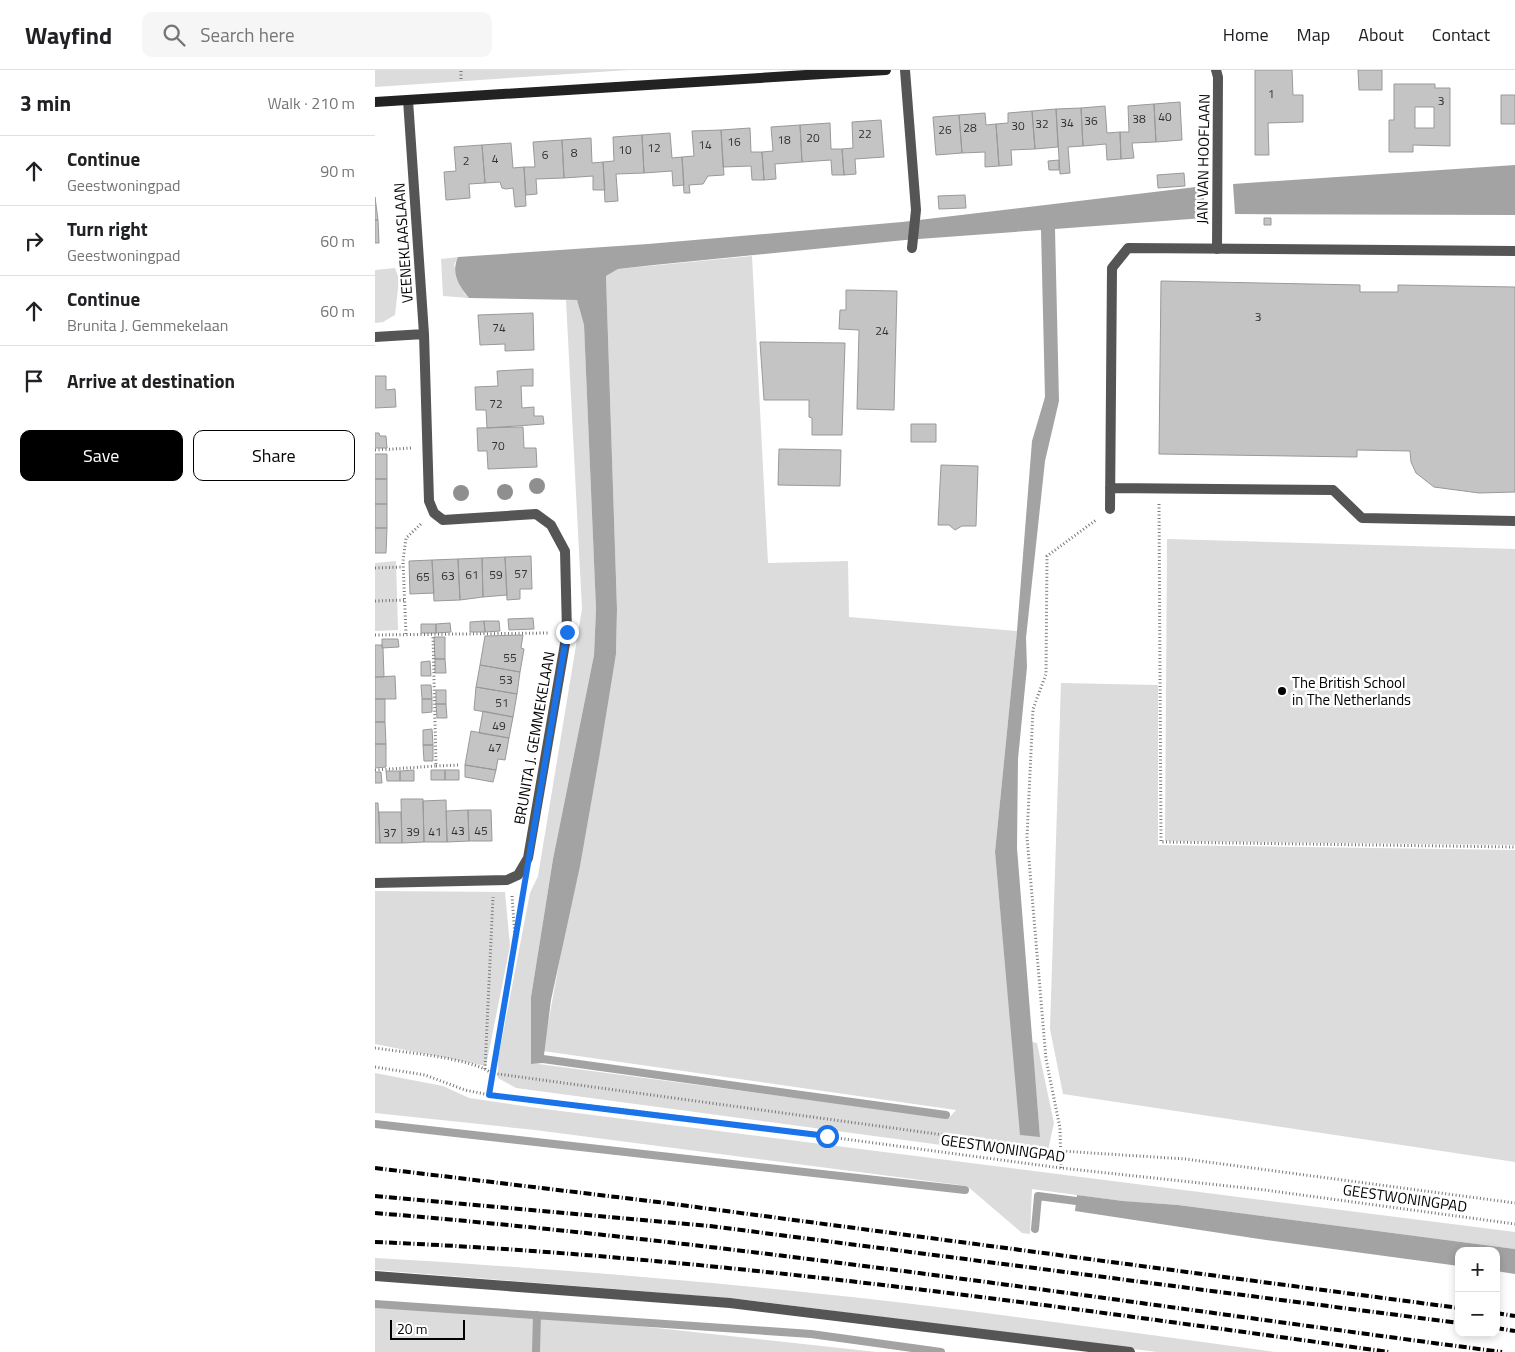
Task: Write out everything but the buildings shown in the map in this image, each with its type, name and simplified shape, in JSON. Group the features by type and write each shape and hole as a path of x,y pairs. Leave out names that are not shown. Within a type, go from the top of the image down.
{"street":[{"path":"375,102 886,70"},
{"path":"905,70 917,210 912,248"},
{"name":"JAN VAN HOOFLAAN","path":"1216,70 1218,77 1217,249"},
{"name":"VEENEKLAASLAAN","path":"408,100 424,334"},
{"path":"1110,510 1112,268 1128,248 1515,251"},
{"path":"375,337 424,334 429,501 434,513"},
{"path":"1110,488 1333,490 1362,518 1515,521"},
{"name":"BRUNITA J. GEMMEKELAAN","path":"434,513 443,520 536,514 551,525 565,551 567,632 528,858 518,875 507,880"},
{"path":"375,883 507,880"},
{"path":"375,1276 730,1303 1130,1352"}],"path":[{"path":"375,450 427,447"},
{"path":"1159,488 1161,842 1515,847"},
{"path":"1061,1168 1060,1128 1047,1059 1027,837 1033,709 1046,674 1047,556 1110,510"},
{"path":"406,634 403,567 406,538 434,513"},
{"path":"375,568 403,567"},
{"path":"375,601 405,600"},
{"path":"375,636 567,632"},
{"path":"433,635 436,766"},
{"path":"375,770 459,765"},
{"path":"489,1095 491,1073 515,945 528,858"},
{"path":"485,1069 494,880"},
{"path":"507,880 512,892 515,945"},
{"path":"375,1048 485,1069 491,1073 1061,1151 1185,1159 1515,1204"},
{"name":"GEESTWONINGPAD","path":"375,1067 425,1075 465,1090 489,1095 636,1111 1061,1168 1265,1190 1515,1224"}],"shaded area":[{"path":"375,70 629,70 375,87"},
{"path":"1515,165 1515,215 1235,214 1233,184"},
{"path":"1204,186 1204,218 1055,229 1059,401 1045,461 1026,638 1027,667 1018,759 1017,848 1040,1137 1020,1135 995,852 1017,631 1032,441 1045,397 1041,230 905,240 654,265 618,269 606,276 617,609 616,654 580,866 551,1000 543,1063 531,1064 531,997 553,859 594,655 596,609 584,325 577,300 469,298 457,278 455,268 458,257 648,244 902,222"},
{"path":"752,256 768,563 848,561 849,617 1017,631 995,852 1021,1135 1040,1136 1032,1042 1037,1043 1054,1123 1046,1159 516,1088 498,1078 498,1059 530,893 538,876 582,609 566,300 577,300 584,325 596,609 594,655 553,859 531,997 531,1063 949,1118 956,1110 543,1051 616,654 617,609 606,276 618,269"},
{"path":"458,257 454,265 464,293 469,298 443,296 441,259"},
{"path":"395,268 399,279 395,315 383,322 375,323 375,270"},
{"path":"1167,539 1515,549 1515,845 1165,841"},
{"path":"396,561 398,630 375,631 375,563"},
{"path":"1061,683 1158,685 1158,845 1515,850 1515,1162 1063,1094 1050,1029"},
{"path":"375,891 505,892 510,946 486,1066 375,1044"},
{"path":"375,1073 443,1086 469,1098 537,1108 1515,1232 1515,1249 1178,1205 1122,1201 1032,1189 1030,1234 1022,1233 967,1186 535,1130 375,1113"},
{"path":"1077,1195 1178,1205 1500,1247 1455,1247 1455,1265 1266,1240 1075,1211"},
{"path":"1500,1247 1515,1249 1515,1274 1500,1272"},
{"path":"375,1258 518,1267 804,1292 946,1308 1276,1352 1157,1352 740,1299 375,1270"},
{"path":"375,1305 593,1321 877,1352 375,1352"}],"waterway":[{"path":"543,1059 946,1115"},
{"path":"375,1124 965,1190"},
{"path":"1035,1229 1038,1196 1076,1201"},
{"path":"375,1304 811,1334 941,1352"},
{"path":"536,1352 537,1315"}],"railway":[{"path":"375,1168 658,1202 1455,1307"},
{"path":"375,1196 710,1226 1455,1322"},
{"path":"375,1213 516,1226 798,1258 1502,1352"},
{"path":"375,1242 502,1249 756,1271 1137,1317 1389,1352"},
{"path":"1500,1314 1515,1316"},
{"path":"1500,1329 1515,1331"}],"place":[{"name":"The British School in The Netherlands","path":"1282,691"}],"route":[{"path":"567,632 515,945 491,1073 489,1095 636,1111 827,1136"}]}
